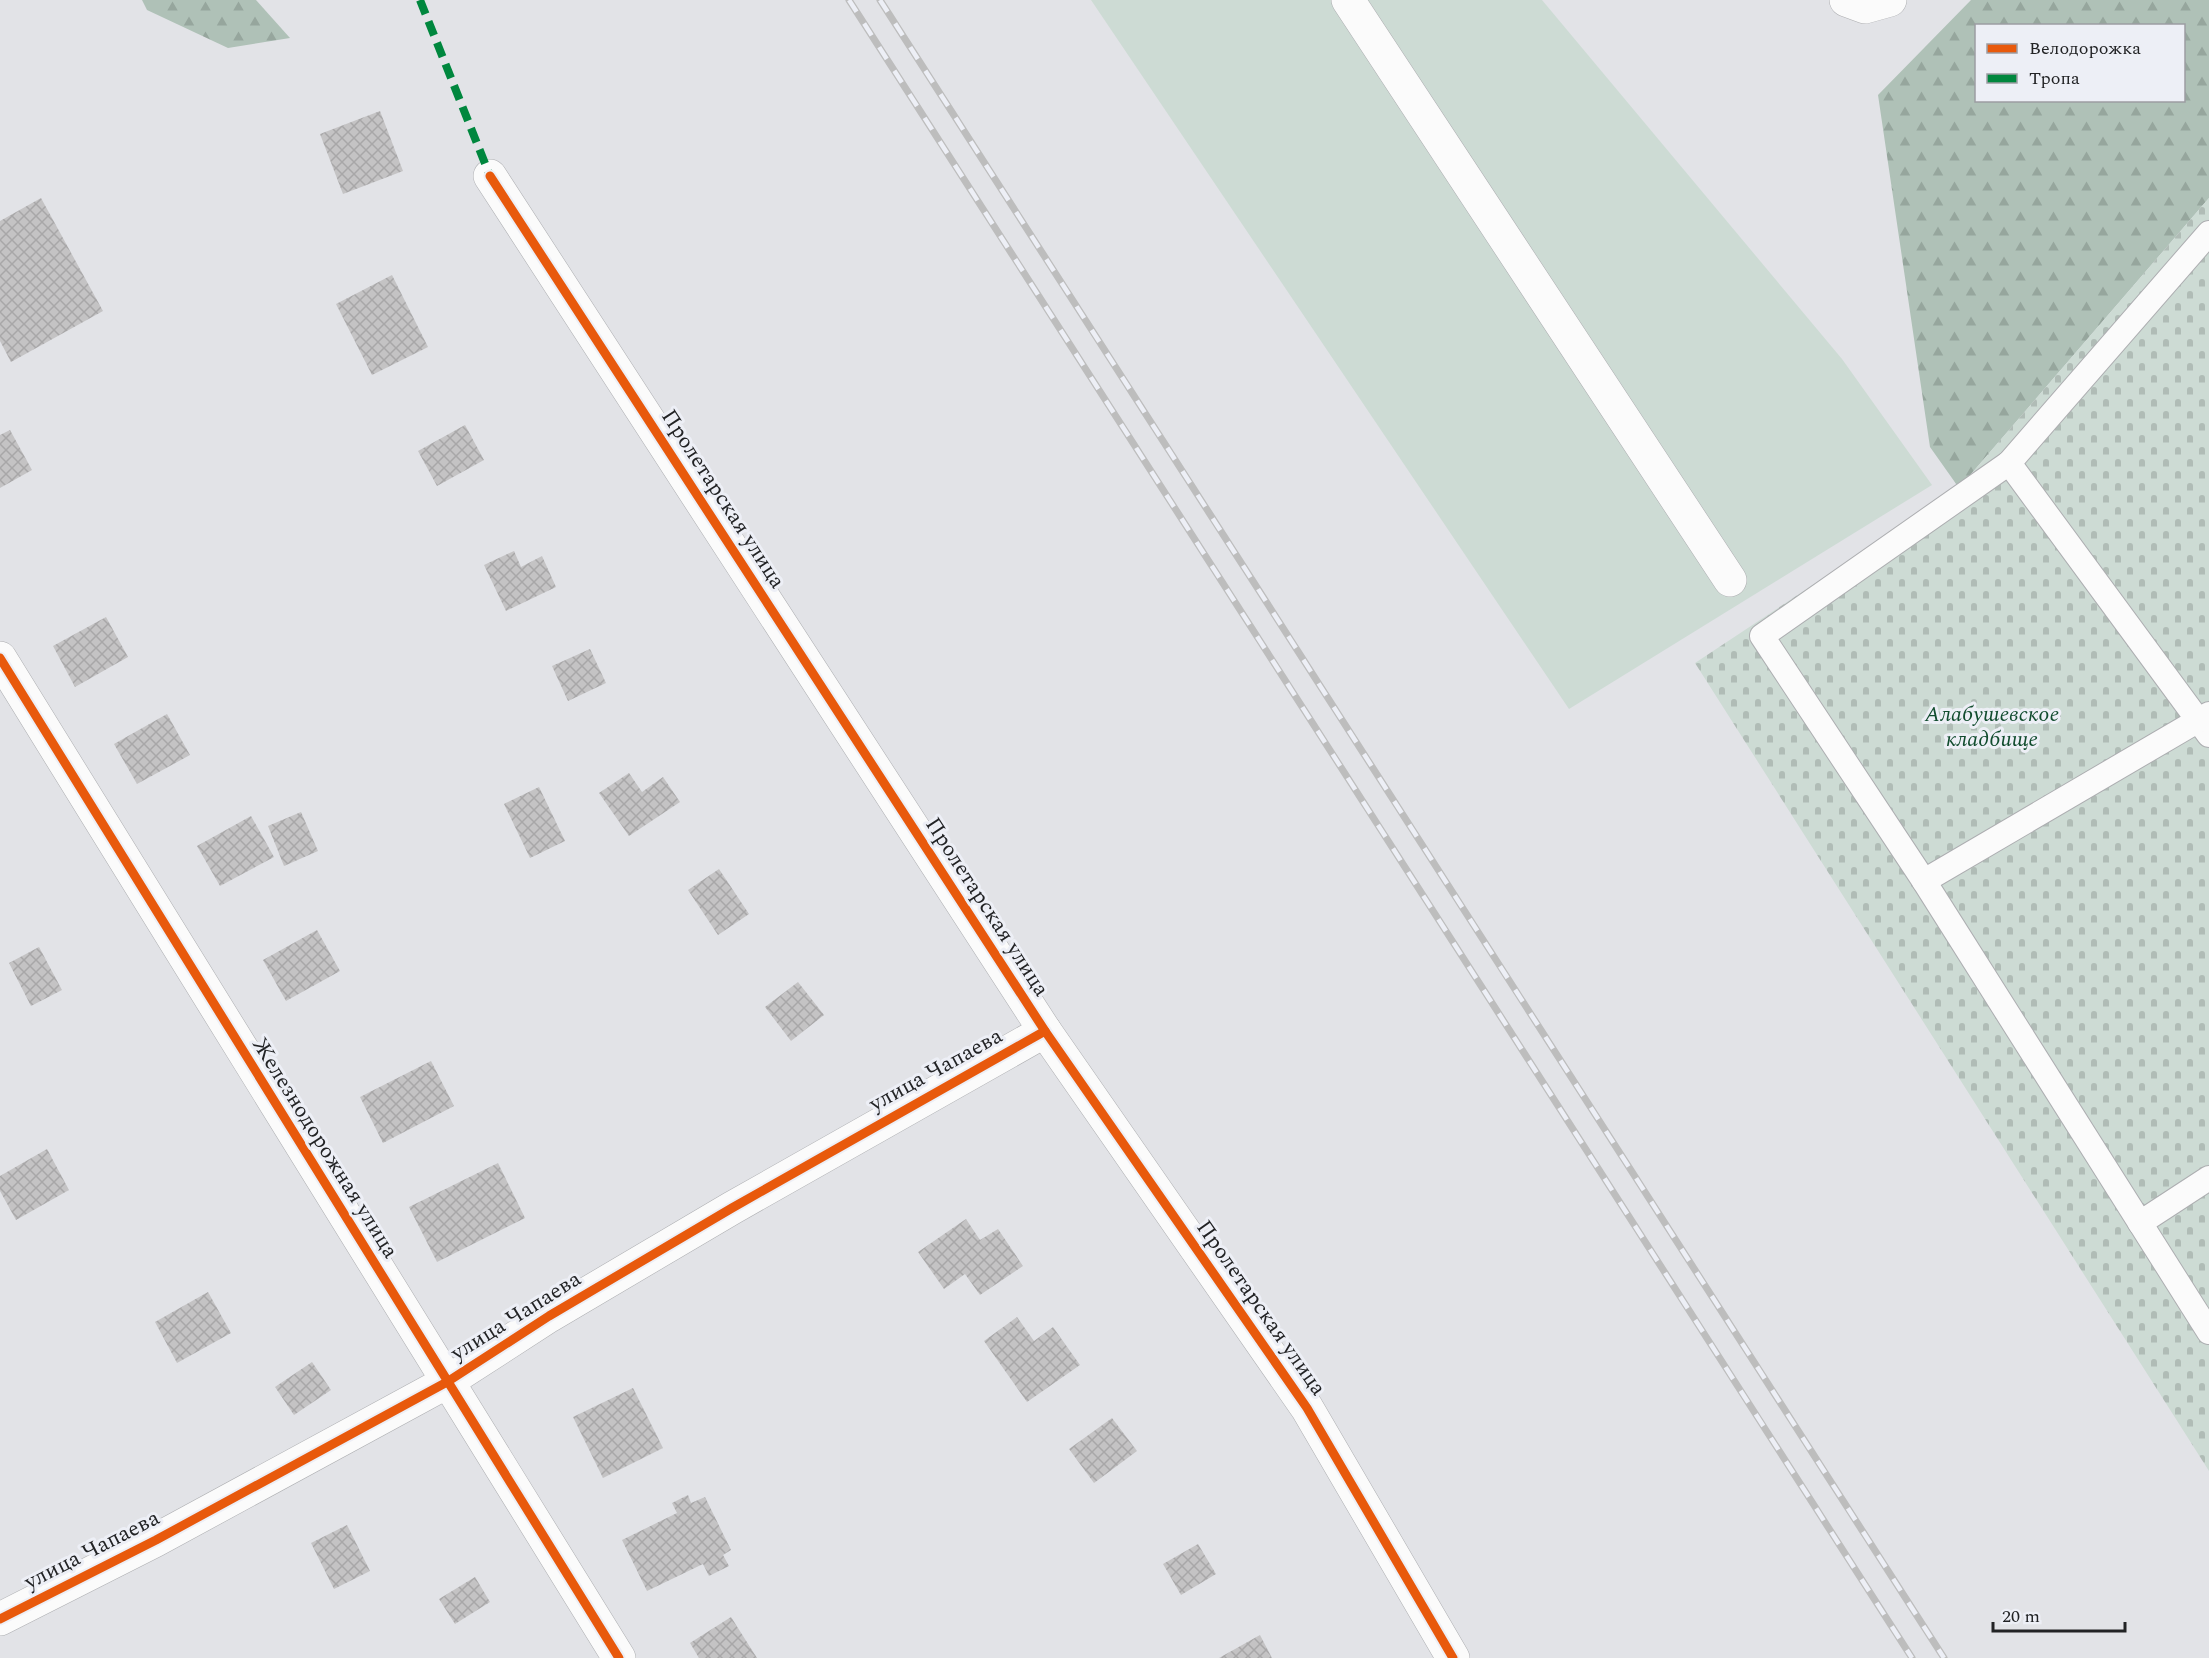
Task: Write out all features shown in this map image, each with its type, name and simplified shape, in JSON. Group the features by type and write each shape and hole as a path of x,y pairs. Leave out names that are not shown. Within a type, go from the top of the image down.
{"street":[{"path":"1348,0 1730,580"},
{"path":"1846,0 1865,7 1890,0"},
{"name":"Пролетарская улица","path":"490,176 1045,1031 1307,1408 1453,1658"},
{"name":"Железнодорожная улица","path":"0,658 619,1658"},
{"name":"улица Чапаева","path":"0,1620 156,1540 447,1382 549,1316 620,1274 1045,1031"}],"lane":[{"path":"2209,233 2009,463 1762,636 1924,881 2209,1332"},
{"path":"1924,881 2206,723 2009,463"},
{"path":"2140,1223 2209,1178"}],"green space":[{"path":"142,0 256,0 290,38 228,48 147,10"},
{"path":"1091,0 1542,0 1842,359 1932,485 1569,709"},
{"path":"1971,0 2209,0 2209,198 1959,488 1930,447 1878,95"},
{"name":"Алабушевское кладбище","path":"2209,198 2209,1471 1695,663 1959,488"}],"building":[{"path":"380,111 403,171 343,194 320,134"},
{"path":"41,198 103,311 11,362 0,341 0,221"},
{"path":"392,275 428,347 372,375 336,304"},
{"path":"465,425 484,460 437,486 418,451"},
{"path":"10,430 32,470 0,488 0,435"},
{"path":"514,551 521,567 542,556 556,587 506,611 484,565"},
{"path":"106,617 128,657 75,687 53,646"},
{"path":"590,649 606,683 568,701 552,666"},
{"path":"167,714 190,755 137,784 114,744"},
{"path":"629,773 642,792 663,777 680,802 629,836 599,793"},
{"path":"539,787 565,841 530,858 504,804"},
{"path":"301,812 318,851 284,866 268,826"},
{"path":"251,816 274,857 220,886 197,846"},
{"path":"719,869 749,914 718,935 688,890"},
{"path":"317,930 340,971 286,1001 263,960"},
{"path":"39,947 62,990 31,1006 9,963"},
{"path":"798,982 824,1015 791,1041 765,1007"},
{"path":"431,1061 454,1106 383,1143 360,1097"},
{"path":"47,1149 69,1190 16,1220 0,1191 0,1176"},
{"path":"498,1163 525,1218 437,1262 409,1207"},
{"path":"966,1219 980,1240 998,1229 1023,1266 980,1295 965,1274 944,1289 918,1252"},
{"path":"208,1292 231,1333 177,1363 155,1322"},
{"path":"1017,1317 1034,1341 1053,1327 1080,1365 1027,1402 984,1341"},
{"path":"312,1362 331,1390 294,1415 275,1387"},
{"path":"633,1388 663,1448 603,1478 573,1417"},
{"path":"1112,1418 1137,1451 1094,1483 1069,1449"},
{"path":"688,1495 691,1503 705,1497 731,1550 723,1555 729,1566 709,1576 703,1564 647,1591 622,1540 677,1513 672,1503"},
{"path":"347,1525 370,1571 334,1589 311,1543"},
{"path":"1198,1544 1216,1574 1181,1595 1163,1564"},
{"path":"475,1577 490,1602 455,1624 439,1599"},
{"path":"731,1617 757,1658 699,1658 690,1643"},
{"path":"1260,1635 1272,1658 1219,1658"}],"railway":[{"path":"849,0 1912,1658"},
{"path":"880,0 1944,1658"}],"marked path":[{"path":"420,0 490,176"}],"cycle path":[{"path":"490,176 1045,1031 1307,1408 1453,1658"},
{"path":"0,658 619,1658"},
{"path":"0,1619 156,1540 447,1382 549,1316 732,1208 1045,1031"}]}
